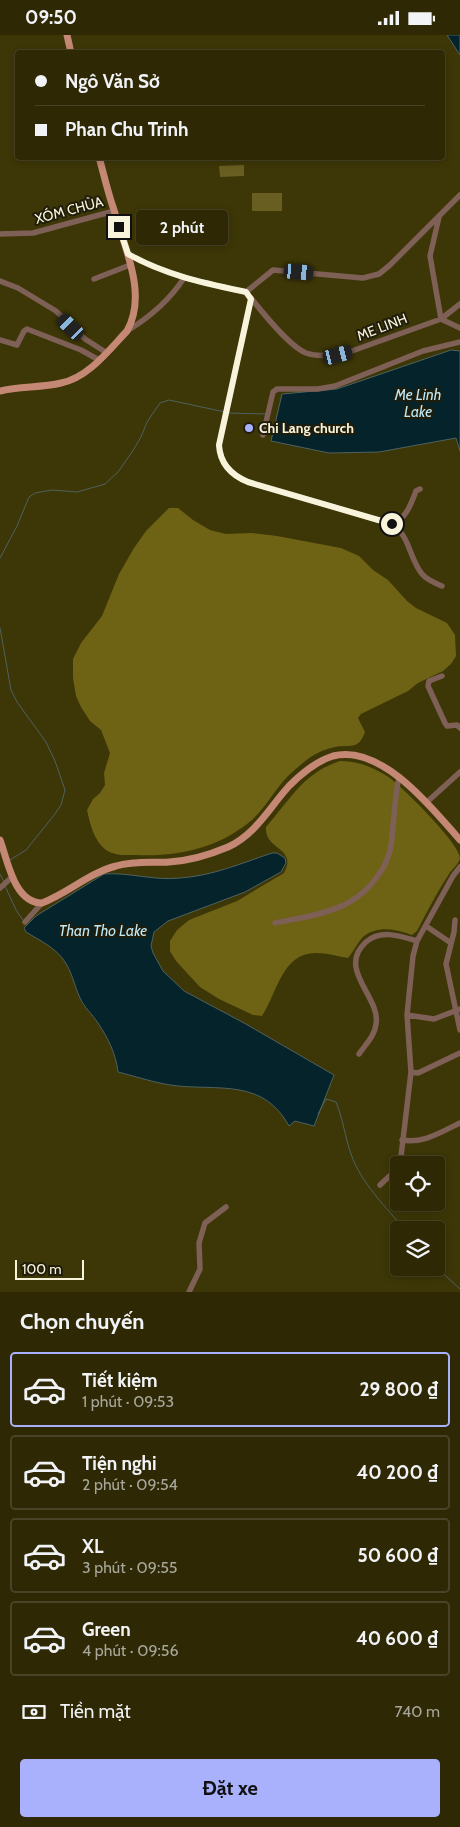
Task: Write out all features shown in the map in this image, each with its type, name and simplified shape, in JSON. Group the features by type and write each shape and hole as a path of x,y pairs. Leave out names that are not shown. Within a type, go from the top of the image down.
{"main road":[{"path":"67,35 70,50"},
{"path":"0,391 64,383 82,373 107,353 127,331 132,320 135,309 135,296 128,254 100,160"},
{"path":"0,840 12,875 25,898 32,903 42,903 106,869 131,863 170,862 198,858 229,846 252,829 269,813 288,788 319,762 332,757 356,755 381,766 399,777 427,802 460,840"}],"street":[{"path":"128,254 151,266 184,278 246,292 273,270 358,278 372,276 384,270 460,195"},
{"name":"XÓM CHÙA","path":"0,234 33,233 114,211"},
{"path":"438,217 430,256 441,319 460,328"},
{"path":"94,279 130,265"},
{"path":"127,331 158,309 184,278"},
{"path":"0,281 18,288 56,311 85,339 107,353"},
{"name":"ME LINH","path":"246,292 289,340 302,351 314,355 338,355 352,351 441,319 460,304"},
{"path":"251,299 226,408 219,451 225,466 240,479 392,524 405,536 422,574 430,581 442,586"},
{"path":"0,340 17,345 27,329 81,349 99,360"},
{"path":"263,435 273,392 277,389 318,389 335,386 423,351 460,342"},
{"path":"392,524 401,520 416,491 420,489"},
{"path":"442,676 430,681 428,686 447,726 457,725 460,729"},
{"path":"427,802 460,772"},
{"path":"275,923 325,913 348,904 374,882 385,865 391,847 394,797 399,777"},
{"path":"400,1156 411,1072 407,1015 413,955 417,941 453,876 460,867"},
{"path":"0,888 12,875"},
{"path":"25,922 42,903"},
{"path":"455,920 446,964 458,1010 460,1030"},
{"path":"426,926 450,943"},
{"path":"359,1055 373,1035 376,1024 372,1005 355,968 356,958 361,948 374,937 384,934 417,941"},
{"path":"407,1015 434,1019 458,1010"},
{"path":"411,1072 418,1073 460,1053"},
{"path":"402,1139 414,1141 424,1139 460,1123"},
{"path":"380,1185 390,1175"},
{"path":"189,1292 200,1269 199,1243 205,1223 226,1207"}],"shaded area":[{"path":"244,165 244,176 220,177 219,166"},
{"path":"252,193 282,193 282,211 252,211"},
{"path":"169,508 178,508 210,530 226,534 251,533 277,536 341,548 359,556 373,570 388,580 416,608 447,623 455,635 456,656 443,671 361,714 358,718 365,732 359,742 353,746 327,749 307,759 287,777 253,819 235,833 222,840 180,853 124,855 109,852 98,842 88,815 87,810 93,799 105,785 104,773 110,753 101,730 90,721 76,696 73,678 73,659 81,643 102,616 119,574 134,548 146,531"},
{"path":"340,761 365,765 387,776 441,828 460,858 440,888 417,931 412,935 386,929 373,931 362,938 348,958 316,953 305,955 295,960 282,976 262,1016 253,1015 219,999 200,987 176,961 170,951 170,941 177,930 189,920 237,901 284,873 287,858 270,840 266,827 298,788 316,773"}],"water":[{"path":"447,35 460,35 460,55"},
{"name":"Me Linh Lake","path":"451,350 460,351 460,451 456,438 379,452 329,453 271,441 282,394 337,389"},
{"name":"Than Tho Lake","path":"272,853 277,853 285,858 286,863 281,872 245,892 168,921 154,932 151,946 163,971 184,991 334,1075 314,1126 295,1121 289,1126 279,1111 267,1101 241,1090 170,1085 118,1072 108,1040 82,1001 71,973 63,959 46,944 26,932 24,928 36,916 104,874 170,879 192,877 227,869"}],"waterway":[{"path":"0,558 17,526 29,497 35,493 52,490 77,492 105,484 118,472 132,452 147,422 160,403 169,400 225,412"},
{"path":"229,413 265,414"},
{"path":"0,628 11,690 17,702 46,742 65,790 61,805 55,814 26,850 10,860"},
{"path":"0,874 4,882"},
{"path":"5,886 16,910 23,920"},
{"path":"318,1114 326,1099 336,1102 355,1165 375,1194 398,1221"},
{"path":"445,1275 460,1289"}],"place":[{"name":"Chi Lang church","path":"249,428"}],"route":[{"path":"119,227 128,254 140,261 184,278 246,292 251,299 219,445 219,451 225,466 234,475 248,482 392,524"}]}
